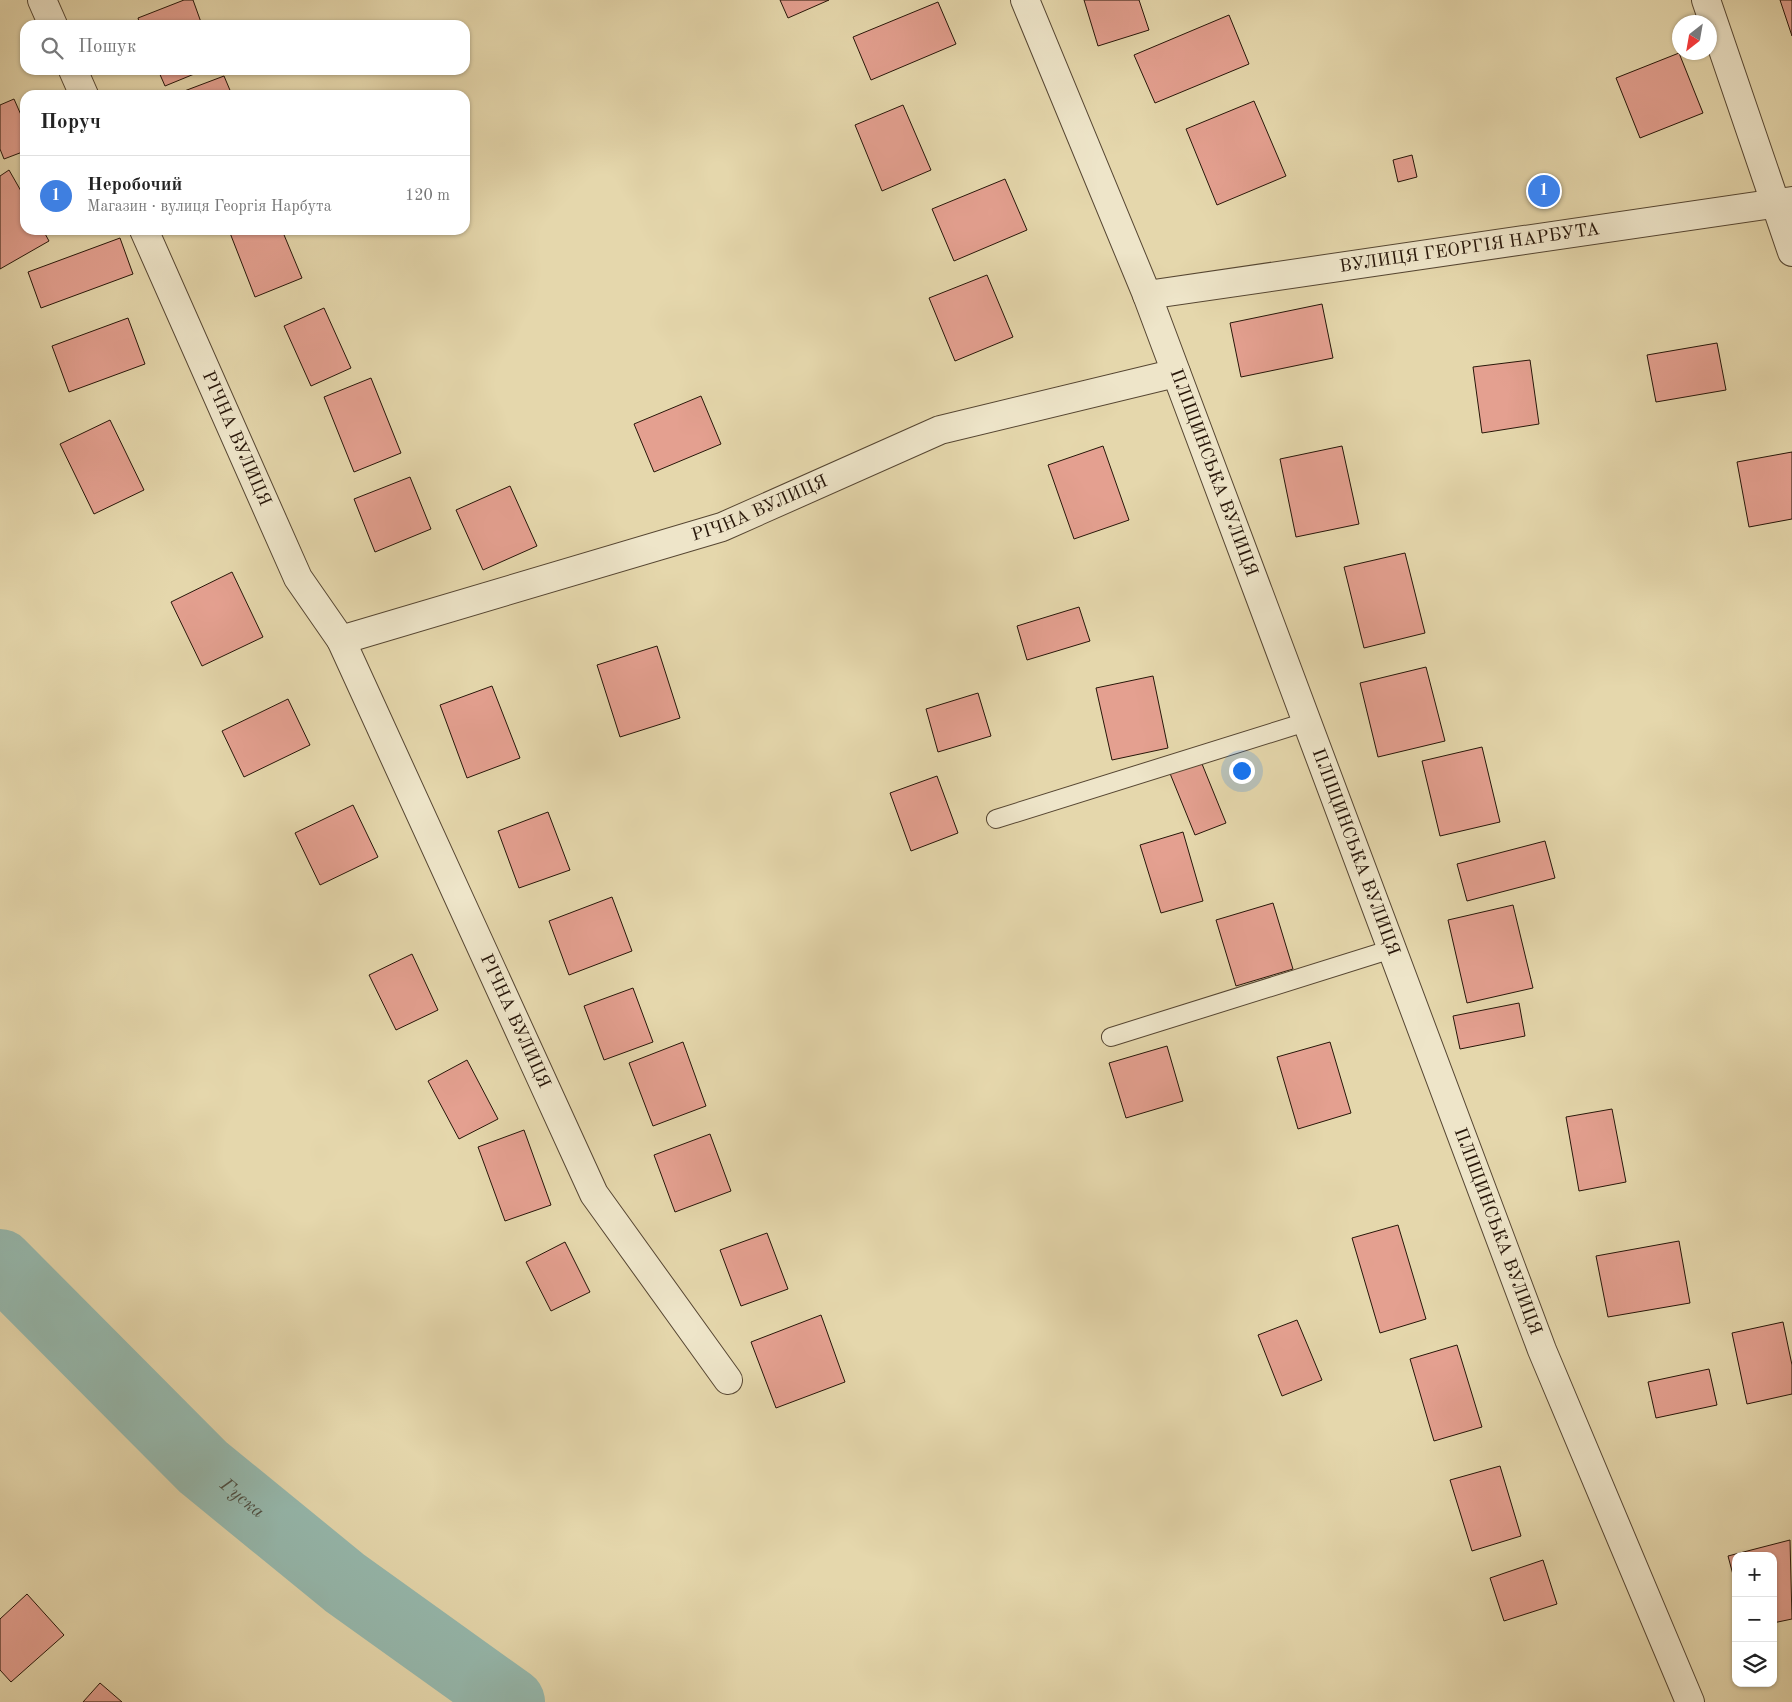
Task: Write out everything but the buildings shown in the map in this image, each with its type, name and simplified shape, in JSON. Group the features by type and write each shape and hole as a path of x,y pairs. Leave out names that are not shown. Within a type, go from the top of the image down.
{"street":[{"path":"42,0 51,20"},
{"name":"ПЛІЩИНСЬКА ВУЛИЦЯ","path":"1025,0 1176,373 1542,1350 1690,1702"},
{"path":"1706,0 1784,202 1792,252"},
{"path":"75,75 82,90"},
{"name":"ВУЛИЦЯ ГЕОРГІЯ НАРБУТА","path":"1146,295 1784,202"},
{"name":"РІЧНА ВУЛИЦЯ","path":"146,235 298,578 341,640 594,1194 728,1380"},
{"name":"РІЧНА ВУЛИЦЯ","path":"341,640 722,527 940,430 1176,373"}],"lane":[{"path":"996,820 1306,722"},
{"path":"1111,1036 1392,949"}],"waterway":[{"name":"Гуска","path":"0,1263 203,1467 345,1583 511,1702"}],"place":[{"name":"Неробочий","path":"1544,191"}]}
